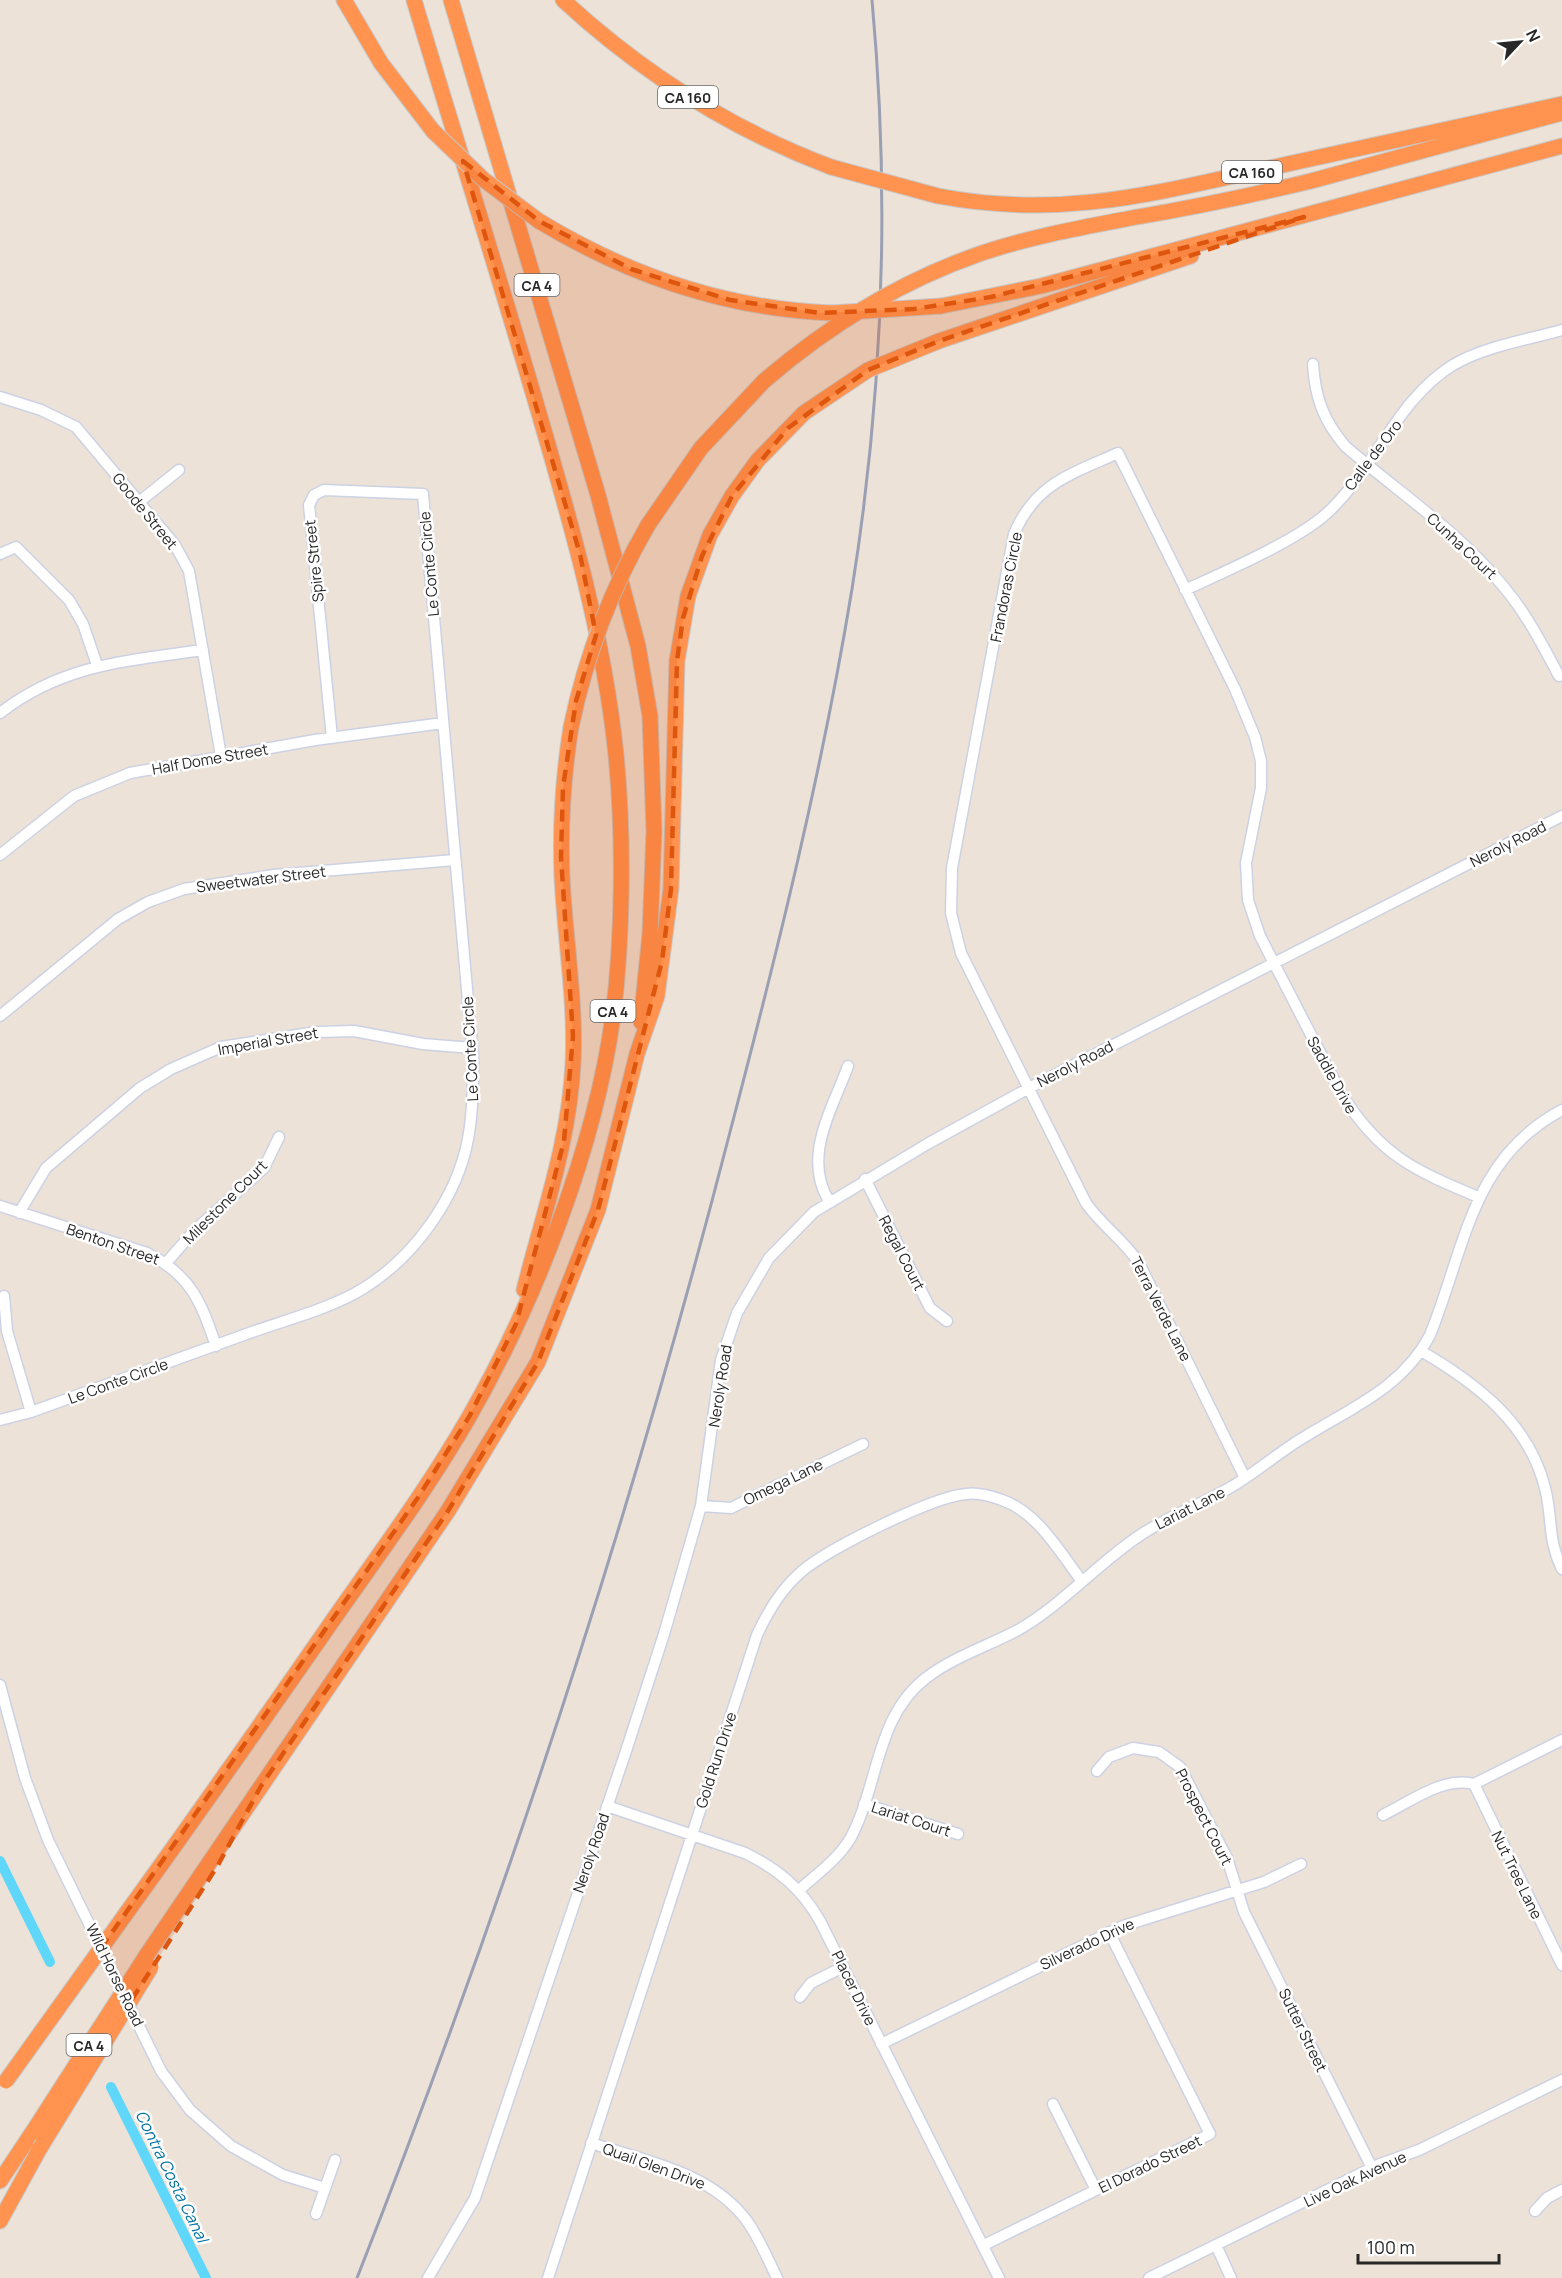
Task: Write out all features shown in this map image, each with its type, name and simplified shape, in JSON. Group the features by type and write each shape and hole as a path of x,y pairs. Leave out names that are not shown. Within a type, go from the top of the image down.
{"highway":[{"path":"344,0 381,63 434,130 483,179 539,221 608,258 681,286 755,305 832,313 940,306 1015,292 1305,217 1562,146"},
{"name":"CA 4","path":"2,2086 417,1499 469,1417 540,1272 570,1190 595,1103 612,1016 621,841 616,753 580,554 500,279 414,0"},
{"name":"CA 4","path":"0,2181 148,1962 261,1786 448,1511 538,1362 598,1210 637,1054 650,934 654,831 650,716 638,646 595,484 451,0"},
{"name":"CA 160","path":"563,0 634,60 688,98 754,134 831,167 938,196 990,204 1043,207 1121,200 1562,104"},
{"path":"516,1324 536,1241 559,1167 571,1089 573,1010 561,834 563,787 571,727 583,674 600,623 622,573 648,525 700,448 764,381 808,345 855,313 930,273 983,253 1065,231 1244,197 1562,113"},
{"path":"637,1054 657,996 667,925 673,852 677,661 688,596 706,546 732,496 772,443 804,413 868,370 939,341 1305,217"},
{"path":"0,2221 148,1962"}],"street":[{"name":"Calle de Oro","path":"1185,590 1316,522 1338,501 1417,396 1454,365 1493,349 1562,330"},
{"name":"Cunha Court","path":"1313,364 1314,385 1323,415 1345,446 1447,529 1484,564 1524,615 1559,676"},
{"name":"Goode Street","path":"0,397 41,410 76,427 175,545 189,571 221,756"},
{"name":"Frandoras Circle","path":"1029,1088 961,953 951,913 952,868 1014,534 1022,516 1040,492 1118,453 1255,737 1260,761 1261,788 1246,863 1246,880 1248,900 1257,930 1274,964"},
{"path":"139,502 179,470"},
{"name":"Spire Street","path":"332,738 309,505 314,495 324,490 423,494"},
{"name":"Le Conte Circle","path":"0,1420 31,1412 216,1346 364,1288 385,1272 425,1232 459,1171 468,1141 474,1101 472,1048 423,494"},
{"path":"0,554 16,547 69,600 83,624 97,665"},
{"path":"0,713 34,688 97,665 203,650"},
{"name":"Half Dome Street","path":"0,855 65,802 99,784 130,773 332,738 443,723"},
{"name":"Neroly Road","path":"428,2278 475,2198 664,1634 701,1506 722,1360 737,1313 758,1274 777,1247 829,1201 1029,1088 1562,816"},
{"name":"Sweetwater Street","path":"0,1016 118,919 148,902 184,889 274,875 455,860"},
{"name":"Saddle Drive","path":"1274,964 1342,1095 1358,1120 1388,1151 1407,1165 1478,1197"},
{"name":"Imperial Street","path":"19,1213 46,1168 140,1088 171,1069 221,1047 316,1032 354,1031 423,1044 472,1048"},
{"path":"829,1201 819,1180 816,1153 848,1066"},
{"name":"Terra Verde Lane","path":"1029,1088 1086,1203 1100,1221 1131,1250 1139,1263 1245,1478"},
{"name":"Lariat Lane","path":"800,1890 838,1855 854,1831 889,1724 910,1692 936,1670 1029,1623 1142,1534 1245,1478 1288,1446 1373,1398 1421,1351 1444,1299 1478,1197 1502,1158 1516,1143 1562,1110"},
{"name":"Milestone Court","path":"166,1263 194,1231 264,1168 279,1137"},
{"name":"Regal Court","path":"865,1179 930,1308 947,1321"},
{"name":"Benton Street","path":"0,1206 147,1254 166,1263 194,1290 216,1346"},
{"path":"4,1296 7,1331 31,1412"},
{"path":"1421,1351 1482,1392 1512,1422 1525,1440 1537,1462 1545,1489 1550,1536 1562,1569"},
{"name":"Omega Lane","path":"701,1506 731,1508 863,1444"},
{"name":"Gold Run Drive","path":"548,2278 766,1615 789,1584 815,1560 937,1501 977,1494 1004,1500 1021,1509 1036,1523 1082,1580"},
{"name":"Wild Horse Road","path":"0,1685 25,1778 48,1840 161,2071 190,2110 231,2146 283,2175 325,2188"},
{"path":"1383,1815 1448,1783 1461,1780 1474,1784 1562,1740"},
{"name":"Prospect Court","path":"1097,1771 1109,1757 1133,1748 1159,1752 1170,1758 1187,1778 1227,1858 1238,1890"},
{"name":"Nut Tree Lane","path":"1474,1784 1562,1965"},
{"name":"Lariat Court","path":"864,1804 958,1834"},
{"name":"Placer Drive","path":"607,1806 745,1853 766,1863 800,1890 820,1921 999,2278"},
{"name":"Silverado Drive","path":"881,2044 1109,1932 1151,1915 1264,1882 1300,1864"},
{"name":"Sutter Street","path":"1238,1890 1244,1912 1372,2168"},
{"name":"El Dorado Street","path":"984,2245 1210,2134 1109,1932"},
{"path":"800,1997 811,1983 843,1967"},
{"name":"Live Oak Avenue","path":"1149,2278 1372,2168 1419,2150 1562,2080"},
{"path":"1053,2104 1096,2190"},
{"name":"Quail Glen Drive","path":"591,2144 681,2173 715,2189 746,2220 777,2278"},
{"path":"316,2214 335,2160"},
{"path":"1534,2211 1547,2198 1562,2190"},
{"path":"1216,2245 1231,2278"}],"highlighted area":[{"path":"463,161 539,221 631,269 730,300 820,313 914,309 991,297 1304,217 939,341 868,370 788,428 732,496 702,556 683,618 677,661 671,889 662,961 598,1210 538,1362 448,1511 261,1786 218,1865 129,2004 101,1948 417,1499 469,1417 516,1324 564,1141 573,1036 561,857 563,787 576,701 596,635 580,554"}],"waterway":[{"name":"Contra Costa Canal","path":"0,1861 50,1962"},
{"name":"Contra Costa Canal","path":"111,2087 206,2278"}],"railway":[{"path":"357,2278 463,1996 513,1854 607,1567 691,1278 748,1065 813,794 852,589 871,443 877,369 882,221 881,147 872,0"}]}
